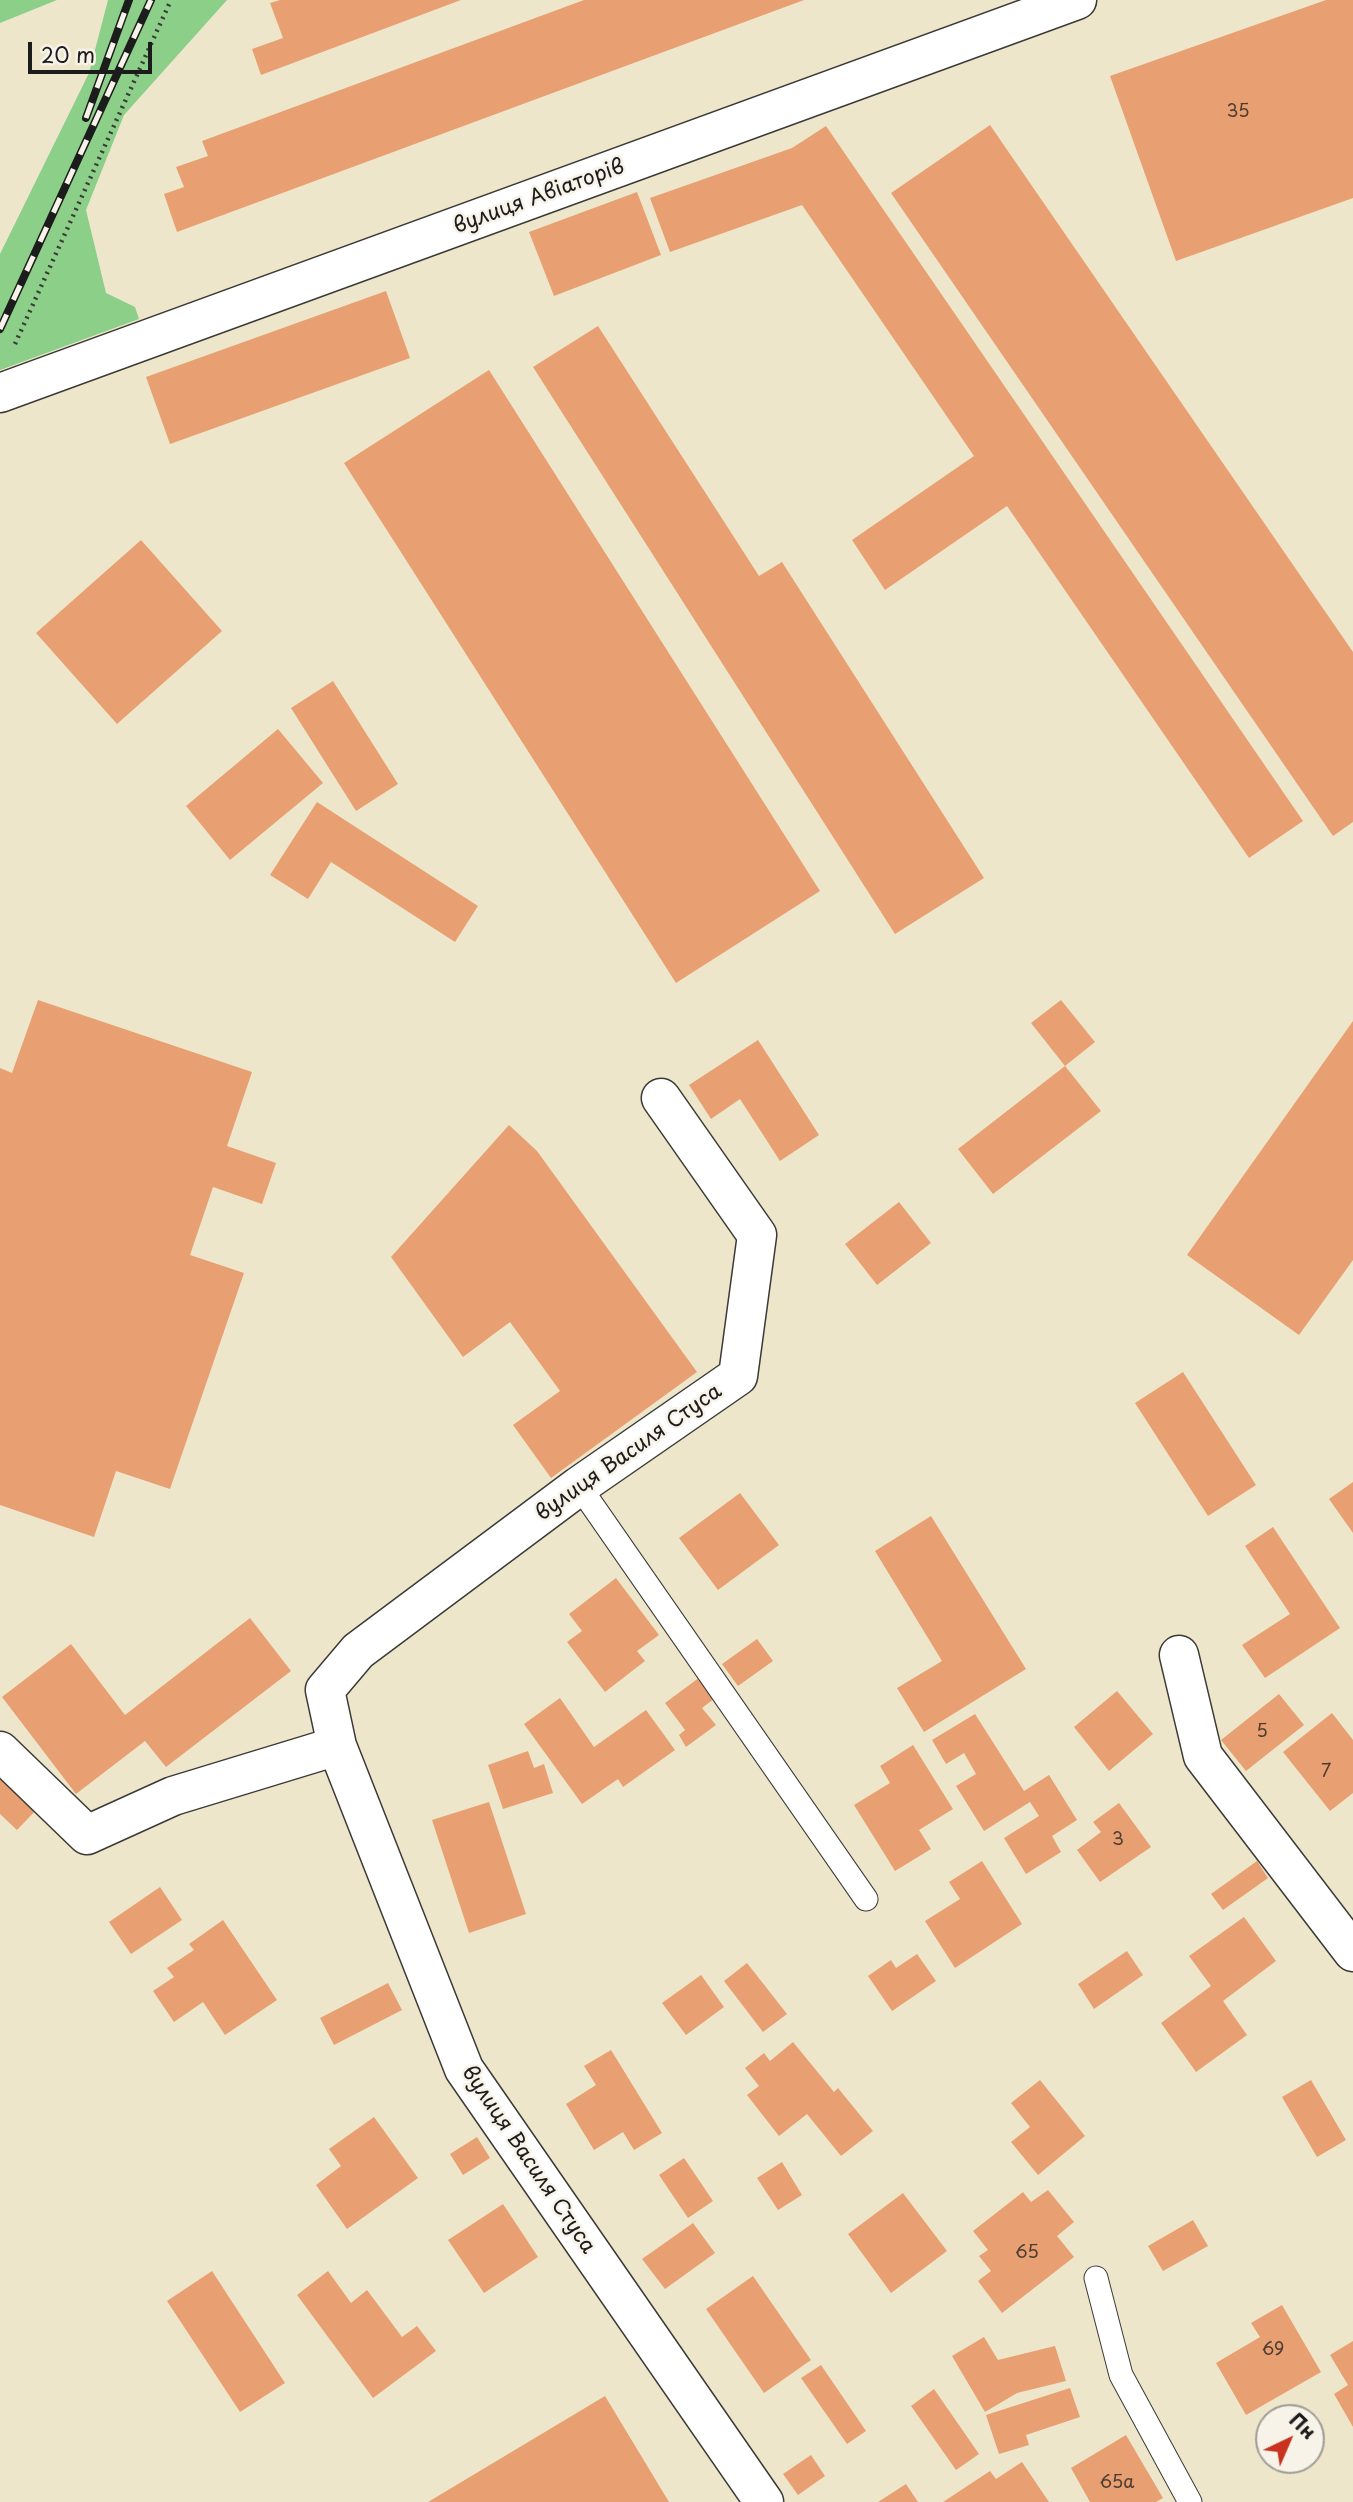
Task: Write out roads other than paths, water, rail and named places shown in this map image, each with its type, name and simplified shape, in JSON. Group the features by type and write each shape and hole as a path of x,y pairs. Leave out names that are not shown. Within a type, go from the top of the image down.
{"street":[{"name":"вулиця Авіаторів","path":"0,393 1077,0"},
{"name":"вулиця Василя Стуса","path":"661,1098 757,1235 738,1376 579,1486 358,1651 325,1690 337,1746 464,2069 764,2502"},
{"path":"1179,1655 1203,1756 1353,1952"},
{"path":"0,1751 87,1835 173,1796 337,1746"}],"lane":[{"path":"579,1486 866,1899"},
{"path":"1096,2278 1121,2375 1190,2502"}],"railway":[{"path":"86,118 129,0"},
{"path":"0,329 151,0"}]}
